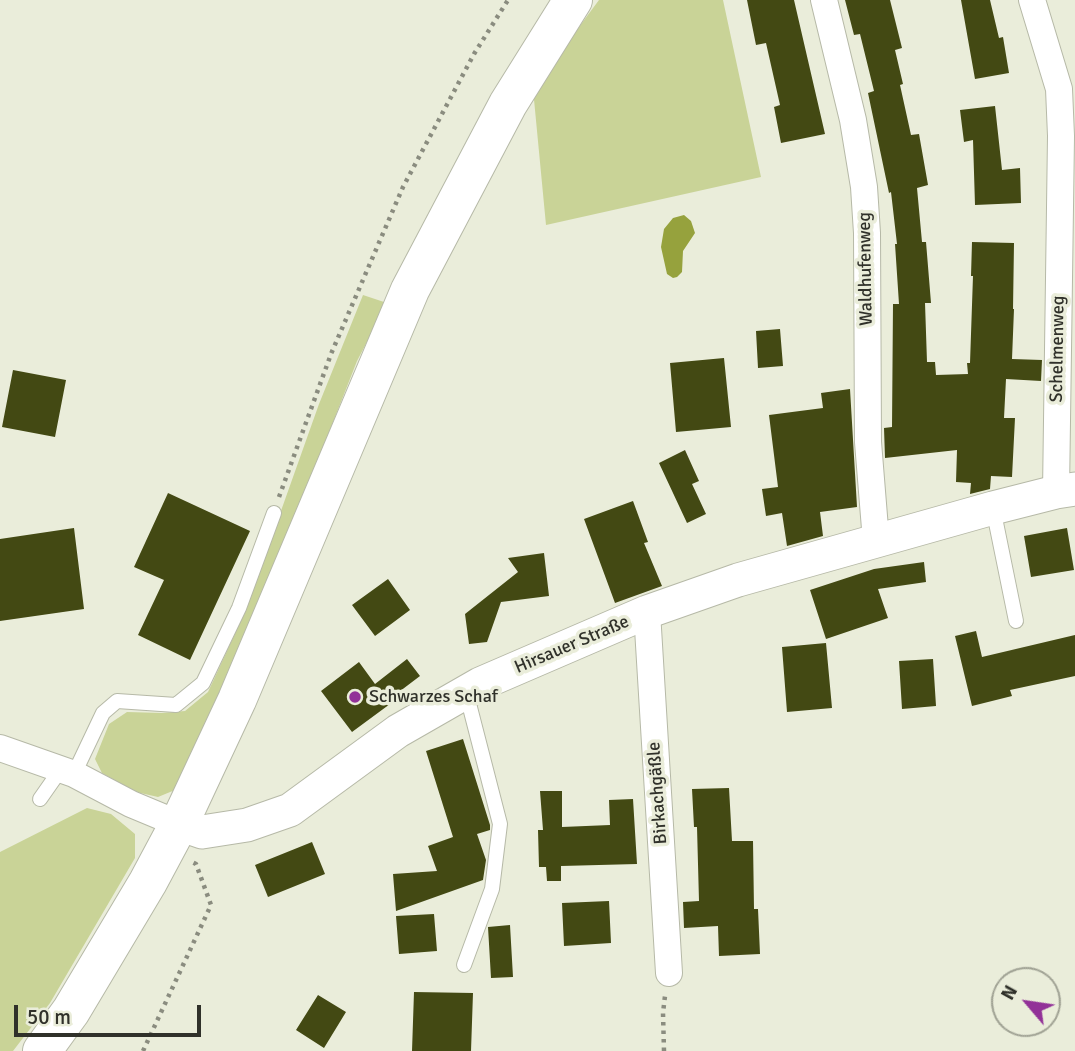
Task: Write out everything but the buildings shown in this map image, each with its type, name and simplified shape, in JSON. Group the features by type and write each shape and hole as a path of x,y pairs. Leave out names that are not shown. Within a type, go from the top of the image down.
{"main road":[{"path":"43,1051 71,1011 173,836 237,700 410,290 508,104 573,0"}],"street":[{"name":"Waldhufenweg","path":"824,0 853,120 864,187 867,233 868,442 876,541"},
{"name":"Schelmenweg","path":"1032,0 1059,89 1065,490"},
{"name":"Hirsauer Straße","path":"173,836 247,825 290,810 398,731 480,684 647,612 738,580 1065,490"},
{"name":"Birkachgäßle","path":"647,612 669,973"},
{"path":"0,748 67,772 131,804 173,836"}],"lane":[{"path":"993,508 1016,621"},
{"path":"40,799 67,772 103,713 117,701 176,705 203,683 239,608 274,513"},
{"path":"464,965 492,889 500,824 466,692"}],"path":[{"path":"274,513 331,354 403,187 474,54 508,0"},
{"path":"144,1051 211,905 196,864 173,836"},
{"path":"664,1051 663,1013 669,973"}],"shaded area":[{"path":"599,0 723,0 761,177 546,225 533,89"},
{"path":"684,215 691,221 695,233 683,251 682,272 673,278 667,274 661,247 664,229 673,218"},
{"path":"363,295 387,303 357,361 241,657 175,790 158,797 136,792 102,773 95,759 109,724 127,712 185,711 208,692 245,612 319,404"},
{"path":"87,808 111,814 135,834 135,858 50,1003 13,1051 0,1051 0,852"}],"place":[{"name":"Schwarzes Schaf","path":"355,697"}]}
